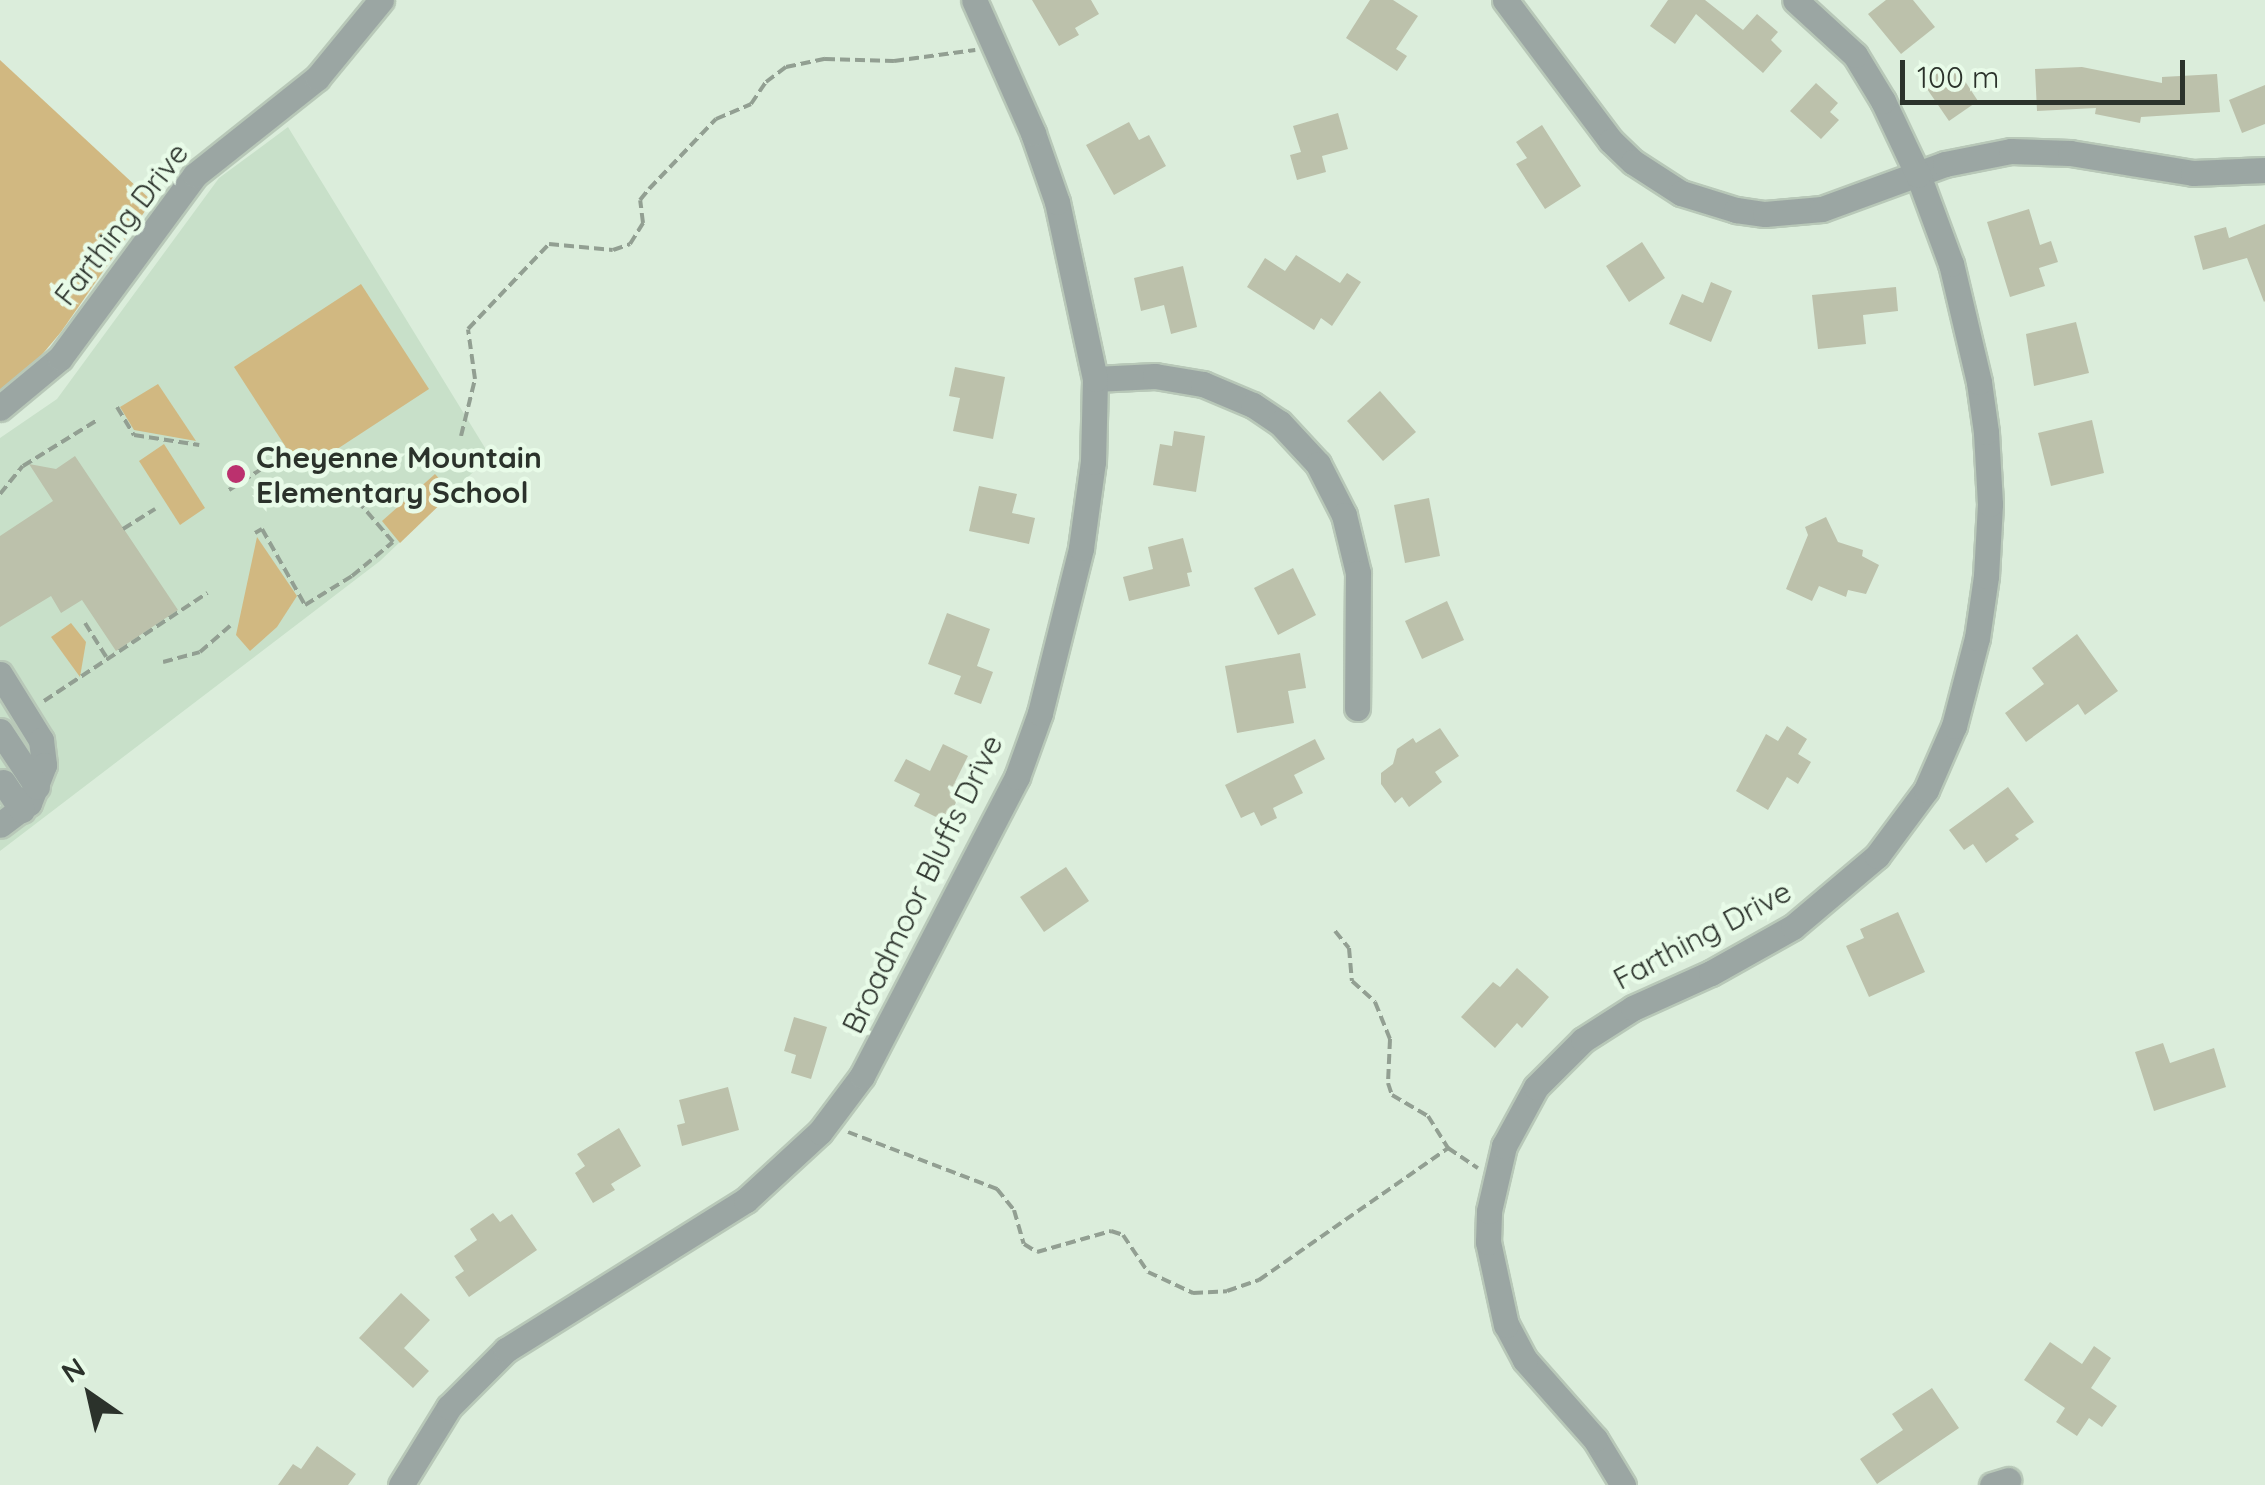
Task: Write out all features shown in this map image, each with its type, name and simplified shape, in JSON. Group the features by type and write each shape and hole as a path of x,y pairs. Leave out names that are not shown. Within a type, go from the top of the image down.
{"street":[{"name":"Farthing Drive","path":"0,408 60,358 195,175 317,78 381,0"},
{"name":"Broadmoor Bluffs Drive","path":"400,1485 449,1407 506,1350 746,1200 799,1156 827,1124 886,1032 1017,777 1040,713 1081,548 1093,462 1095,380 1057,202 1033,133 974,0"},
{"path":"1505,0 1611,140 1633,162 1681,193 1736,210 1795,213 1853,199 1982,154 2038,150 2193,173 2265,170"},
{"name":"Farthing Drive","path":"1623,1485 1594,1439 1540,1380 1510,1334 1490,1268 1488,1226 1494,1179 1518,1116 1560,1060 1608,1023 1757,949 1825,904 1877,856 1904,822 1941,759 1977,638 1990,504 1986,432 1970,336 1950,264 1918,175 1855,55 1796,0"},
{"path":"1095,380 1155,376 1203,384 1253,405 1280,423 1318,464 1344,516 1358,574 1357,708"},
{"path":"0,674 41,740 44,764 37,787 22,810 0,824"},
{"path":"0,731 37,787"},
{"path":"2,782 22,810"}],"path":[{"path":"461,436 474,380 466,340 475,318 549,244 613,250 630,244 643,223 640,200 649,189 716,119 751,104 766,82 800,62 933,58 964,54 993,43"},
{"path":"117,408 134,435 198,445"},
{"path":"0,494 24,466 96,420"},
{"path":"230,490 260,470"},
{"path":"255,533 262,529 305,605 352,576 393,542 356,500"},
{"path":"123,529 155,510"},
{"path":"35,707 207,593"},
{"path":"85,623 107,659"},
{"path":"163,662 200,652 230,626"},
{"path":"1335,931 1349,948 1352,980 1375,1002 1390,1039 1388,1084 1392,1095 1428,1116 1448,1148 1494,1179"},
{"path":"827,1124 996,1189 1014,1210 1024,1244 1037,1252 1111,1231 1123,1235 1148,1272 1194,1293 1227,1291 1259,1280 1448,1148"}],"shaded area":[{"path":"0,60 152,201 61,332 40,357 0,390"},
{"name":"Cheyenne Mountain Elementary School","path":"288,127 490,456 380,561 0,851 0,438 57,399 219,178"},
{"path":"361,284 429,389 302,472 234,367"},
{"path":"158,384 196,441 134,430 120,407"},
{"path":"164,444 205,508 180,525 139,461"},
{"path":"435,474 452,493 400,543 382,521"},
{"path":"257,537 297,596 277,627 250,651 236,635"},
{"path":"71,623 86,642 80,677 51,637"}],"building":[{"path":"1032,0 1091,0 1099,14 1075,28 1079,35 1059,46"},
{"path":"1370,0 1393,0 1418,16 1396,49 1407,56 1397,71 1346,38"},
{"path":"1668,0 1705,0 1743,30 1757,14 1778,32 1771,40 1782,51 1763,73 1696,14 1675,44 1650,26"},
{"path":"1886,0 1913,0 1935,27 1901,54 1868,14"},
{"path":"1953,63 1978,101 1949,121 1923,83"},
{"path":"2082,67 2162,83 2162,77 2217,74 2220,112 2141,117 2140,123 2095,114 2096,108 2037,111 2035,69"},
{"path":"1816,83 1838,103 1830,112 1839,120 1821,139 1790,111"},
{"path":"2265,85 2265,124 2242,133 2229,100"},
{"path":"1338,113 1348,149 1322,156 1326,172 1297,180 1290,155 1301,152 1293,126"},
{"path":"1129,122 1139,140 1149,135 1166,166 1114,195 1086,145"},
{"path":"1542,125 1581,186 1545,209 1516,164 1527,158 1516,142"},
{"path":"2029,209 2040,245 2051,241 2058,262 2039,268 2045,286 2010,297 1987,222"},
{"path":"2265,224 2264,302 2247,258 2203,270 2194,236 2226,227 2229,238"},
{"path":"1642,242 1665,278 1629,302 1606,266"},
{"path":"1296,255 1340,283 1347,273 1361,282 1332,326 1321,318 1314,330 1247,287 1265,258 1285,271"},
{"path":"1183,266 1197,327 1171,334 1164,305 1141,311 1134,278"},
{"path":"1711,282 1732,291 1711,342 1669,324 1682,294 1703,303"},
{"path":"1896,287 1898,311 1863,315 1866,344 1818,349 1812,295"},
{"path":"2076,322 2089,373 2034,386 2026,334"},
{"path":"955,367 1005,377 993,439 953,431 960,398 949,396"},
{"path":"1380,391 1416,432 1383,461 1347,421"},
{"path":"2092,420 2104,473 2051,486 2038,433"},
{"path":"1174,431 1205,436 1196,492 1153,485 1160,444 1172,446"},
{"path":"75,456 178,610 116,651 82,600 61,613 51,596 0,627 0,536 53,501 29,464 56,469"},
{"path":"979,486 1017,494 1012,513 1035,518 1029,544 969,531"},
{"path":"1429,498 1440,556 1405,563 1394,505"},
{"path":"1826,517 1838,542 1863,550 1862,556 1879,565 1866,594 1848,590 1846,597 1819,586 1812,601 1786,589 1808,535 1805,527"},
{"path":"1183,538 1192,572 1187,573 1190,586 1129,601 1123,577 1153,569 1148,547"},
{"path":"1293,568 1316,615 1278,635 1254,588"},
{"path":"1447,601 1464,640 1422,659 1405,621"},
{"path":"947,613 990,629 977,666 993,672 981,704 954,694 961,676 928,664"},
{"path":"2077,634 2118,691 2085,715 2078,704 2026,742 2005,713 2044,684 2032,668"},
{"path":"1300,653 1306,688 1288,691 1294,723 1237,733 1225,666"},
{"path":"1787,726 1807,739 1798,754 1811,762 1798,784 1787,777 1768,810 1736,791 1766,734 1778,741"},
{"path":"1440,728 1459,756 1435,772 1442,782 1409,807 1402,797 1395,803 1381,784 1381,773 1393,764 1397,749"},
{"path":"1315,739 1325,759 1294,775 1303,793 1273,808 1277,818 1261,826 1254,812 1241,818 1225,785"},
{"path":"943,744 968,756 955,782 964,787 946,822 914,806 920,794 894,781 906,759 930,771"},
{"path":"2008,787 2034,822 2015,835 2019,839 1986,863 1973,844 1964,850 1949,830"},
{"path":"1066,867 1089,901 1044,932 1020,897"},
{"path":"1898,912 1925,972 1869,997 1846,946 1864,938 1860,929"},
{"path":"1517,968 1549,997 1522,1028 1517,1023 1495,1048 1461,1017 1493,982 1500,987"},
{"path":"794,1017 827,1027 811,1079 791,1073 796,1055 784,1051"},
{"path":"2163,1043 2170,1063 2214,1048 2226,1087 2154,1111 2135,1052"},
{"path":"728,1087 739,1130 682,1146 677,1125 685,1123 679,1100"},
{"path":"619,1128 641,1166 611,1184 615,1190 593,1203 575,1173 585,1166 577,1154"},
{"path":"493,1213 500,1222 512,1214 537,1250 469,1297 455,1277 464,1271 454,1256 477,1240 470,1229"},
{"path":"401,1293 430,1320 404,1348 429,1371 413,1388 359,1338"},
{"path":"2050,1342 2082,1364 2094,1346 2111,1358 2091,1388 2117,1406 2102,1427 2089,1418 2077,1436 2056,1422 2065,1408 2024,1380"},
{"path":"1932,1388 1959,1428 1877,1484 1860,1459 1903,1430 1892,1414"},
{"path":"317,1446 356,1474 348,1485 278,1485 293,1464 301,1469"}],"place":[{"name":"Cheyenne Mountain Elementary School","path":"236,474"}]}
